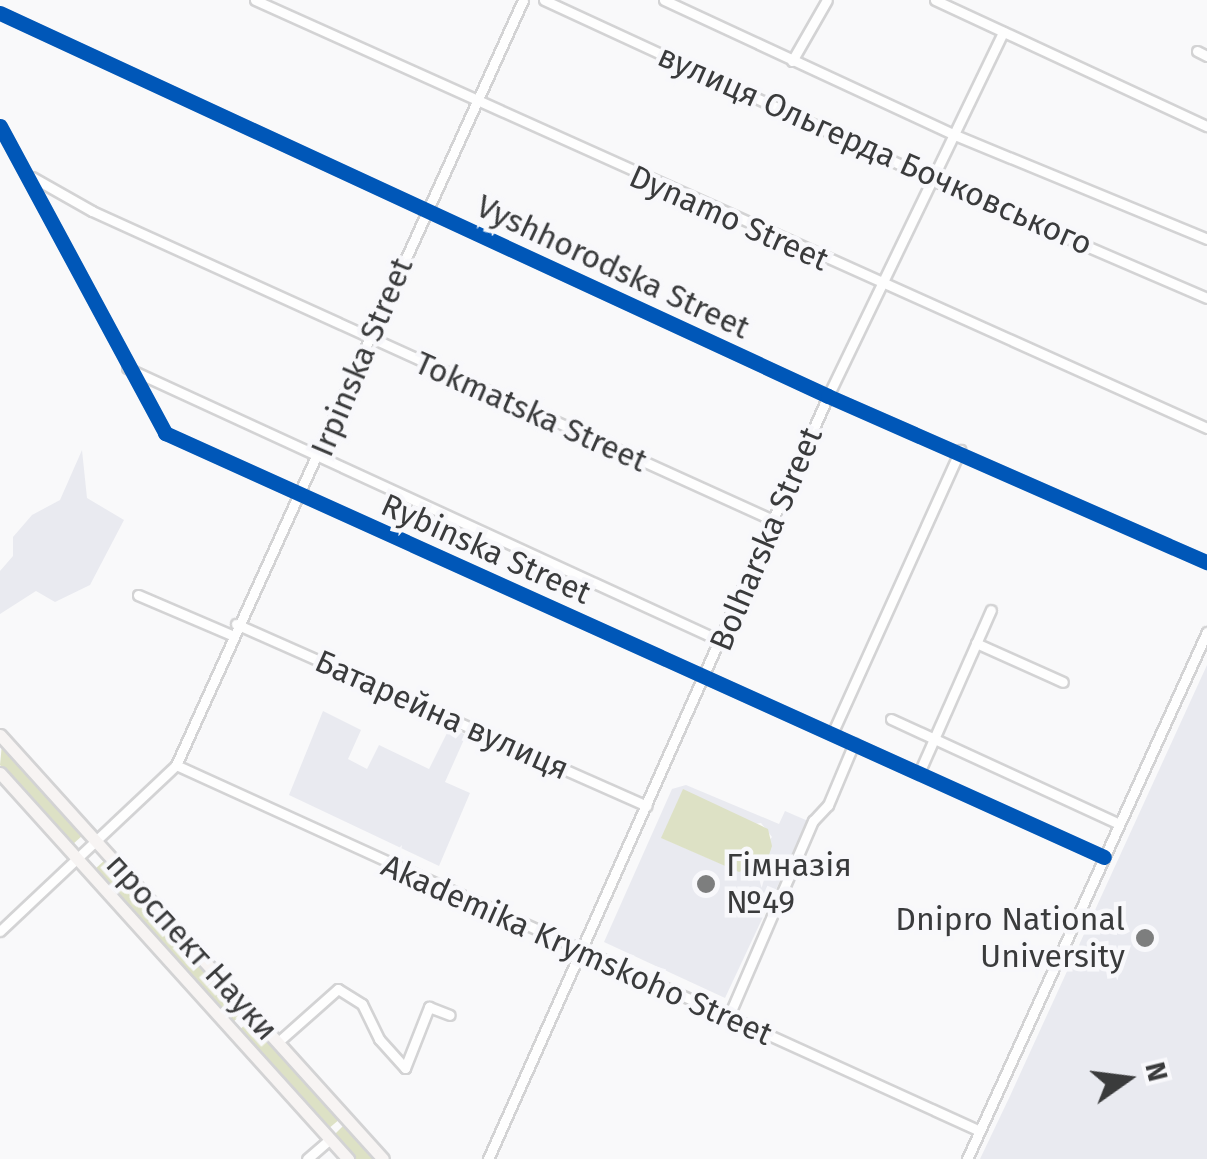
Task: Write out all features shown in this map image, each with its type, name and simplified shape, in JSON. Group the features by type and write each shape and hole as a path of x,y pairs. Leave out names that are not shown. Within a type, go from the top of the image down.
{"main road":[{"name":"проспект Науки","path":"0,735 383,1159"},
{"name":"проспект Науки","path":"0,773 348,1159"}],"street":[{"name":"Dynamo Street","path":"255,0 880,286 1207,428"},
{"name":"Irpinska Street","path":"0,932 98,844 176,765 234,629 318,460 425,210 523,0"},
{"name":"вулиця Ольгерда Бочковського","path":"544,0 932,180 1207,298"},
{"name":"вулиця Ольгерда Бочковського","path":"664,0 954,134 1207,239"},
{"path":"792,61 827,0"},
{"path":"935,0 1207,126"},
{"name":"Vyshhorodska Street","path":"0,13 828,396 960,450 1207,562"},
{"name":"Bolharska Street","path":"488,1159 723,642 828,396 1003,32"},
{"name":"Rybinska Street","path":"0,126 125,367 166,433 1104,857"},
{"name":"Tokmatska Street","path":"23,168 41,186 773,520"},
{"name":"Rybinska Street","path":"125,367 318,460 723,642"},
{"path":"832,734 960,450"},
{"name":"Батарейна вулиця","path":"138,595 234,629 647,806"},
{"path":"919,773 991,610"},
{"path":"966,1159 1207,632"},
{"path":"976,643 1063,682"},
{"path":"891,719 1119,824"},
{"path":"728,1018 812,822 828,805 854,744"},
{"name":"Akademika Krymskoho Street","path":"176,765 980,1132"},
{"path":"278,1042 338,989 362,1004 379,1039 405,1068 429,1008 450,1015"},
{"path":"307,1159 330,1139"}],"shaded area":[{"path":"82,450 87,498 124,520 90,585 55,602 36,591 0,614 0,571 13,556 13,537 32,515 60,500"},
{"name":"Dnipro National University","path":"1207,665 1207,1159 980,1159 1010,1096"},
{"path":"323,711 361,730 348,759 367,769 379,745 429,769 450,727 466,735 445,782 470,793 439,866 289,795"},
{"name":"Гімназія №49","path":"686,785 779,824 785,811 808,821 725,998 604,942 672,789","holes":["761,823 772,837 740,872 662,838"]}],"green space":[{"path":"2,744 83,835 72,845 0,765"},
{"path":"683,789 768,829 772,846 766,864 739,872 661,838"},
{"path":"106,859 244,1012 232,1023 94,870"},
{"path":"251,1020 340,1119 328,1129 239,1030"},
{"path":"345,1124 377,1159 356,1159 334,1135"}],"cycle path":[{"path":"0,13 828,396 1207,562"},
{"path":"0,126 165,433 1104,857"}],"place":[{"name":"Гімназія №49","path":"706,884"},
{"name":"Dnipro National University","path":"1145,938"}]}
